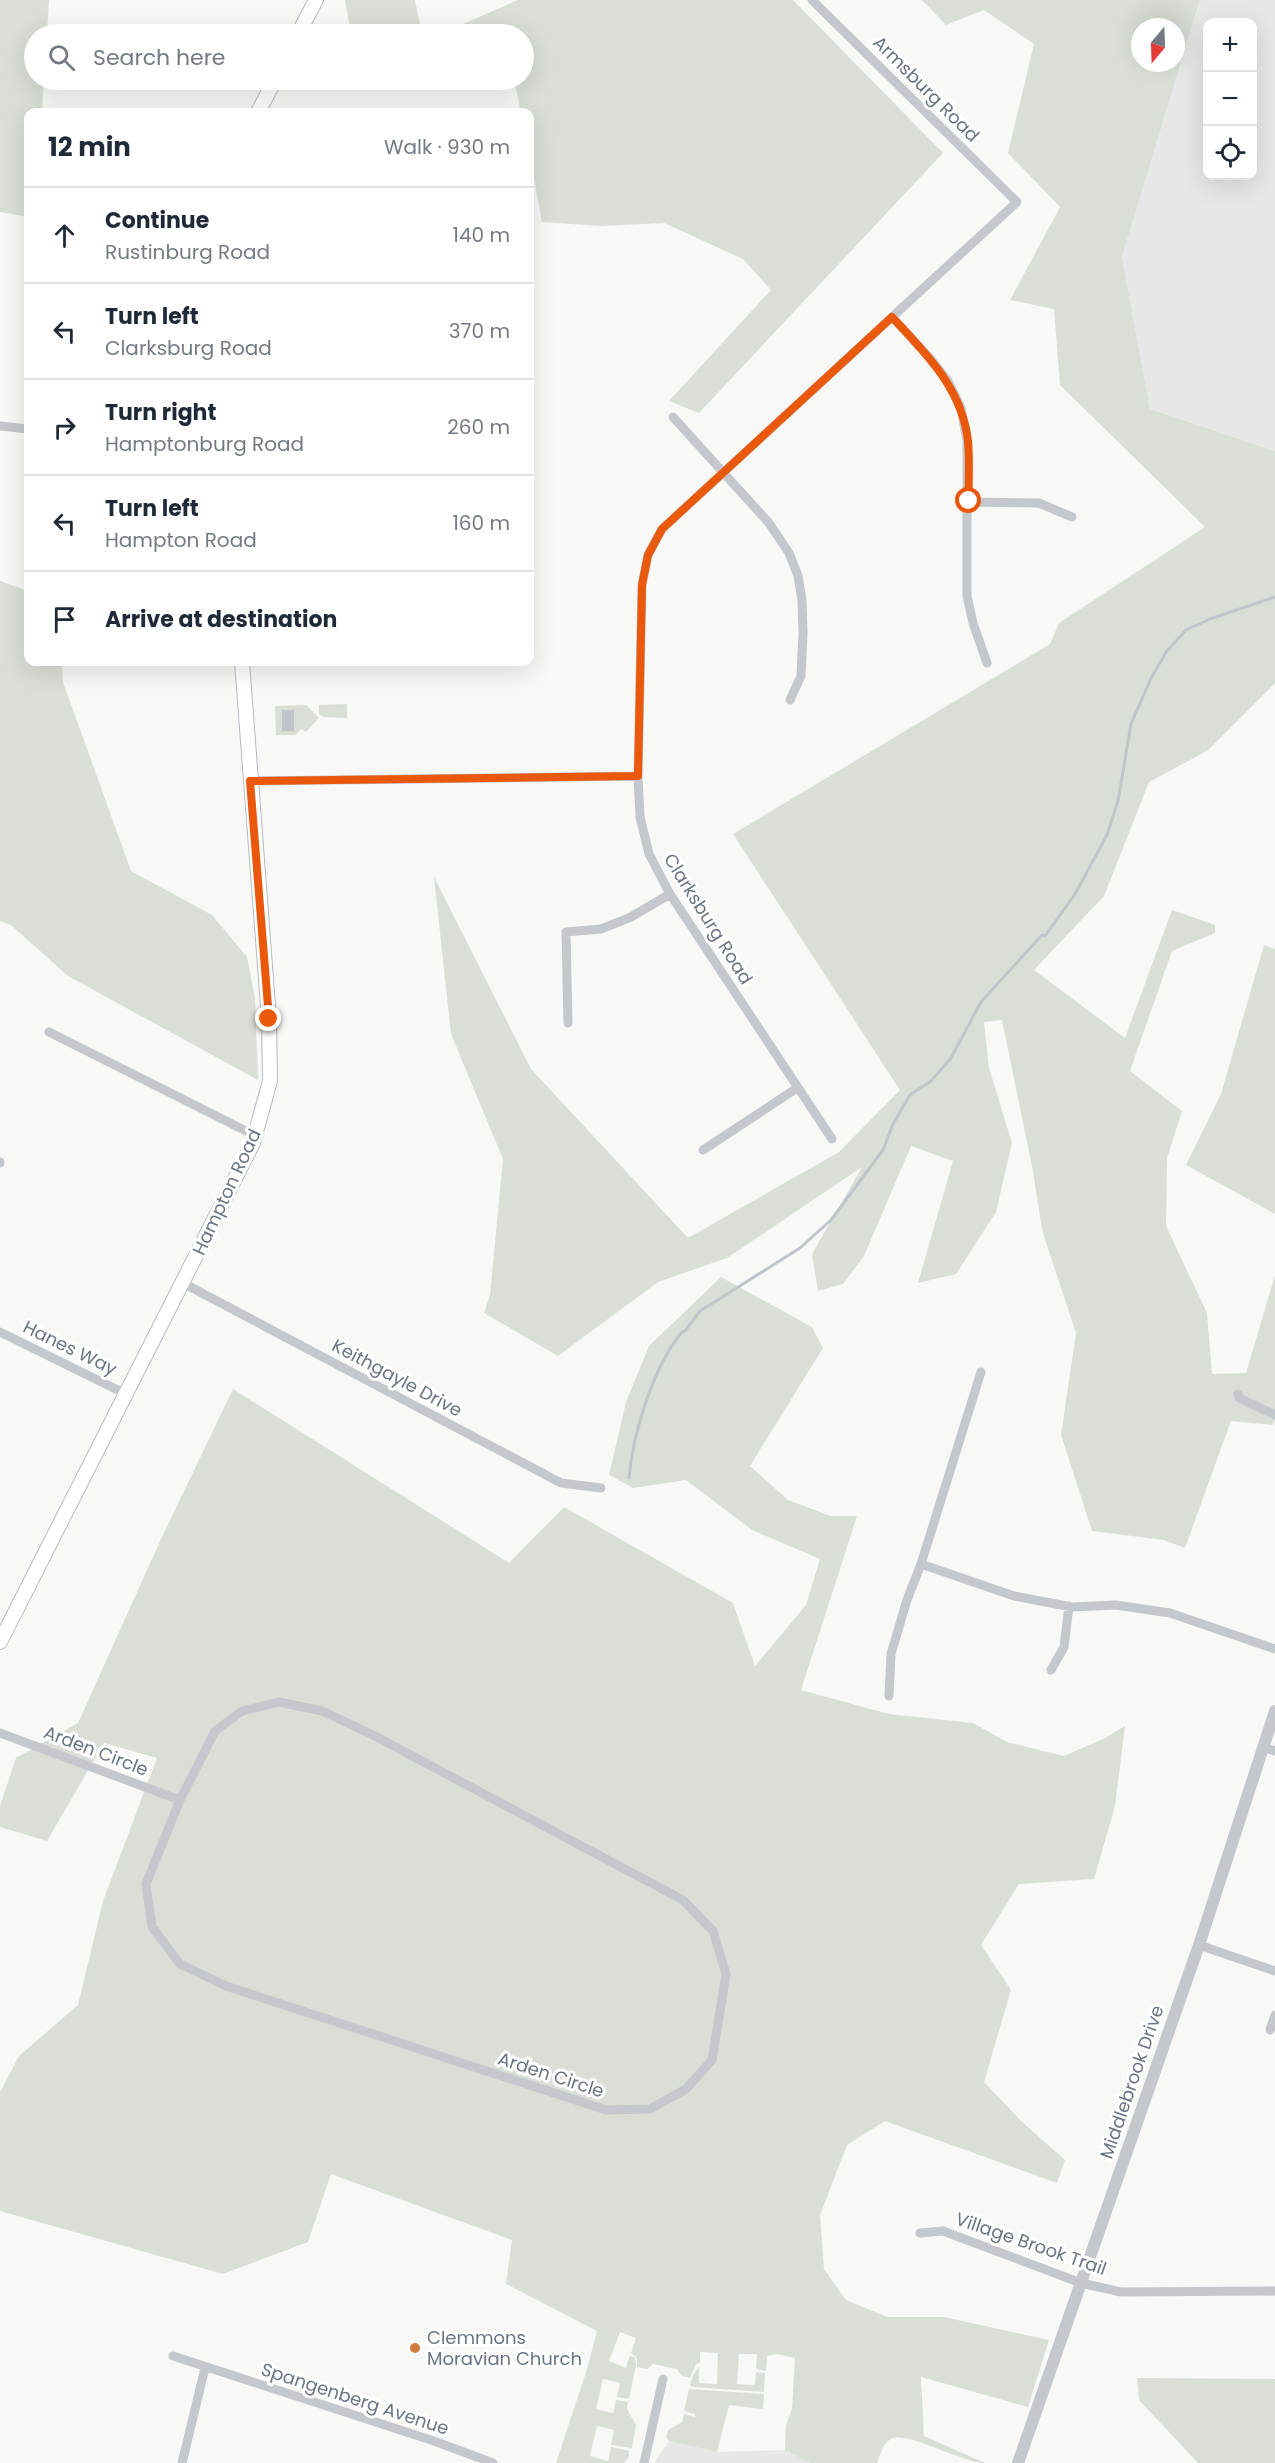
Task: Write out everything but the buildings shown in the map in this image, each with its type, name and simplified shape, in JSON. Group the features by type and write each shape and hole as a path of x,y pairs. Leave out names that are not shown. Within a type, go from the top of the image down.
{"main road":[{"path":"303,24 316,0"},
{"path":"260,108 270,90"},
{"name":"Hampton Road","path":"0,1642 256,1136 270,1081 269,1019 242,666"}],"street":[{"name":"Armsburg Road","path":"812,0 1017,202"},
{"name":"Clarksburg Road","path":"832,1139 670,894 649,854 640,818 638,776 642,585 648,555 662,529 1017,202"},
{"path":"892,317 948,381 961,408 968,441 968,596 973,623 987,663"},
{"path":"673,417 769,523 789,553 798,576 802,600 801,676 790,700"},
{"path":"0,426 24,429"},
{"path":"969,501 1039,503 1072,517"},
{"path":"250,781 638,776"},
{"path":"568,1023 566,932 601,929 631,917 670,894"},
{"path":"49,1032 256,1136"},
{"path":"704,1150 797,1088"},
{"name":"Keithgayle Drive","path":"183,1283 561,1483 601,1488"},
{"name":"Hanes Way","path":"0,1332 126,1394"},
{"path":"889,1696 891,1654 981,1372"},
{"path":"1238,1394 1239,1398 1275,1415"},
{"path":"921,1564 1014,1596 1069,1606 1116,1605 1170,1613 1275,1649"},
{"path":"1051,1670 1064,1647 1069,1606"},
{"name":"Arden Circle","path":"279,1702 322,1711 373,1735 683,1900 713,1931 726,1974 712,2060 686,2089 650,2109 606,2110 226,1986 180,1964 152,1927 146,1884 180,1800 215,1731 242,1711 279,1702"},
{"name":"Middlebrook Drive","path":"1018,2463 1269,1749 1275,1711"},
{"name":"Arden Circle","path":"0,1733 180,1800"},
{"path":"1199,1945 1275,1971"},
{"path":"1270,2030 1275,2015"},
{"name":"Village Brook Trail","path":"920,2233 943,2231 1081,2283 1121,2292 1146,2294 1275,2291"},
{"name":"Spangenberg Avenue","path":"173,2356 434,2441 493,2463"},
{"path":"182,2463 206,2368"},
{"path":"644,2463 663,2379"}],"shaded area":[{"path":"0,0 49,0 48,24 24,24 24,90 43,90 42,108 24,108 24,216 0,212"},
{"path":"345,0 415,0 420,24 349,24"},
{"path":"518,0 793,0 943,153 699,413 669,401 771,290 743,259 664,223 600,226 542,222 534,178 534,108 520,108 516,90 534,90 534,24 463,24"},
{"path":"922,0 1200,0 1185,49 1185,18 1131,18 1131,72 1178,72 1122,257 1150,409 1275,451 1275,683 1207,751 1149,782 1104,896 1034,970 1125,1038 1172,910 1215,925 1215,933 1172,951 1130,1071 1182,1111 1167,1158 1166,1226 1207,1313 1212,1374 1246,1373 1275,1275 1275,1419 1273,1425 1231,1421 1185,1548 1164,1540 1092,1531 1061,1435 1076,1333 1042,1230 1033,1171 1002,1020 984,1022 989,1068 1012,1143 996,1212 956,1274 918,1283 953,1161 911,1146 864,1256 843,1284 818,1291 812,1254 862,1167 727,1258 658,1282 558,1356 484,1313 490,1295 503,1159 451,1034 434,877 531,1069 688,1238 839,1152 900,1090 733,834 1050,644 1059,623 1205,527 1060,385 1054,309 1010,300 1060,207 1008,153 1034,44 984,10 946,25"},
{"path":"1200,0 1275,0 1275,451 1150,409 1122,257 1178,72 1185,72 1185,49"},
{"path":"0,581 24,590 24,666 62,666 63,682 131,871 212,915 247,957 255,998 258,1080 68,976 11,925 0,921"},
{"path":"347,704 347,718 323,717 319,714 319,705"},
{"path":"306,705 319,718 306,732 301,729 296,735 276,735 275,706"},
{"path":"282,710 294,710 294,731 282,731"},
{"path":"1264,945 1275,949 1275,1214 1186,1165 1221,1094"},
{"path":"721,1277 812,1327 823,1348 750,1466 788,1500 831,1516 857,1516 801,1690 889,1714 973,1723 1007,1742 1064,1756 1105,1738 1125,1726 1115,1806 1094,1879 1019,1884 981,1945 1011,1990 984,2082 1021,2121 1065,2160 1057,2183 885,2121 847,2145 820,2215 824,2269 846,2300 887,2317 944,2317 1049,2340 1028,2407 921,2377 924,2436 985,2463 975,2462 898,2437 886,2444 877,2463 810,2463 785,2450 786,2425 792,2409 795,2358 777,2354 767,2356 766,2371 756,2369 757,2354 739,2354 737,2384 755,2385 756,2372 765,2373 764,2392 693,2387 690,2386 693,2375 699,2366 699,2383 717,2384 718,2353 700,2352 700,2363 696,2364 690,2378 682,2376 677,2369 653,2364 647,2369 637,2367 637,2359 631,2353 636,2338 620,2332 609,2361 626,2368 630,2355 635,2358 636,2365 629,2399 617,2397 620,2383 603,2379 596,2409 613,2413 616,2400 628,2402 627,2409 636,2425 632,2448 611,2445 614,2430 597,2426 590,2456 608,2461 611,2447 629,2451 629,2457 624,2463 556,2463 597,2331 506,2284 512,2240 331,2174 308,2242 223,2274 0,2211 0,2092 19,2056 78,2005 103,1901 157,1758 104,1743 47,1841 0,1827 0,1806 16,1758 78,1723 161,1539 233,1389 509,1563 564,1507 733,1603 755,1666 806,1605 820,1559 752,1530 686,1480 633,1488 609,1475 626,1402 649,1346"},
{"path":"1137,2378 1275,2379 1275,2463 1198,2463 1139,2400"},
{"path":"689,2389 764,2394 763,2409 729,2405 717,2452 669,2441 666,2437 668,2430 682,2422 684,2414 695,2417 695,2414 684,2411"},
{"path":"669,2441 717,2452 785,2450 810,2463 654,2463"}],"waterway":[{"path":"629,1478 635,1441 646,1401 662,1363 682,1332 700,1311 800,1248 831,1220 883,1150 893,1124 910,1095 931,1081 951,1058 981,1002 1042,935 1045,936 1075,894 1107,835 1118,801 1131,724 1152,676 1167,651 1186,630 1210,619 1275,597"}],"place":[{"name":"Clemmons Moravian Church","path":"415,2348"}],"route":[{"path":"269,1019 250,781 638,776 642,585 648,555 662,529 892,317 948,381 961,408 968,441 969,501"}]}
